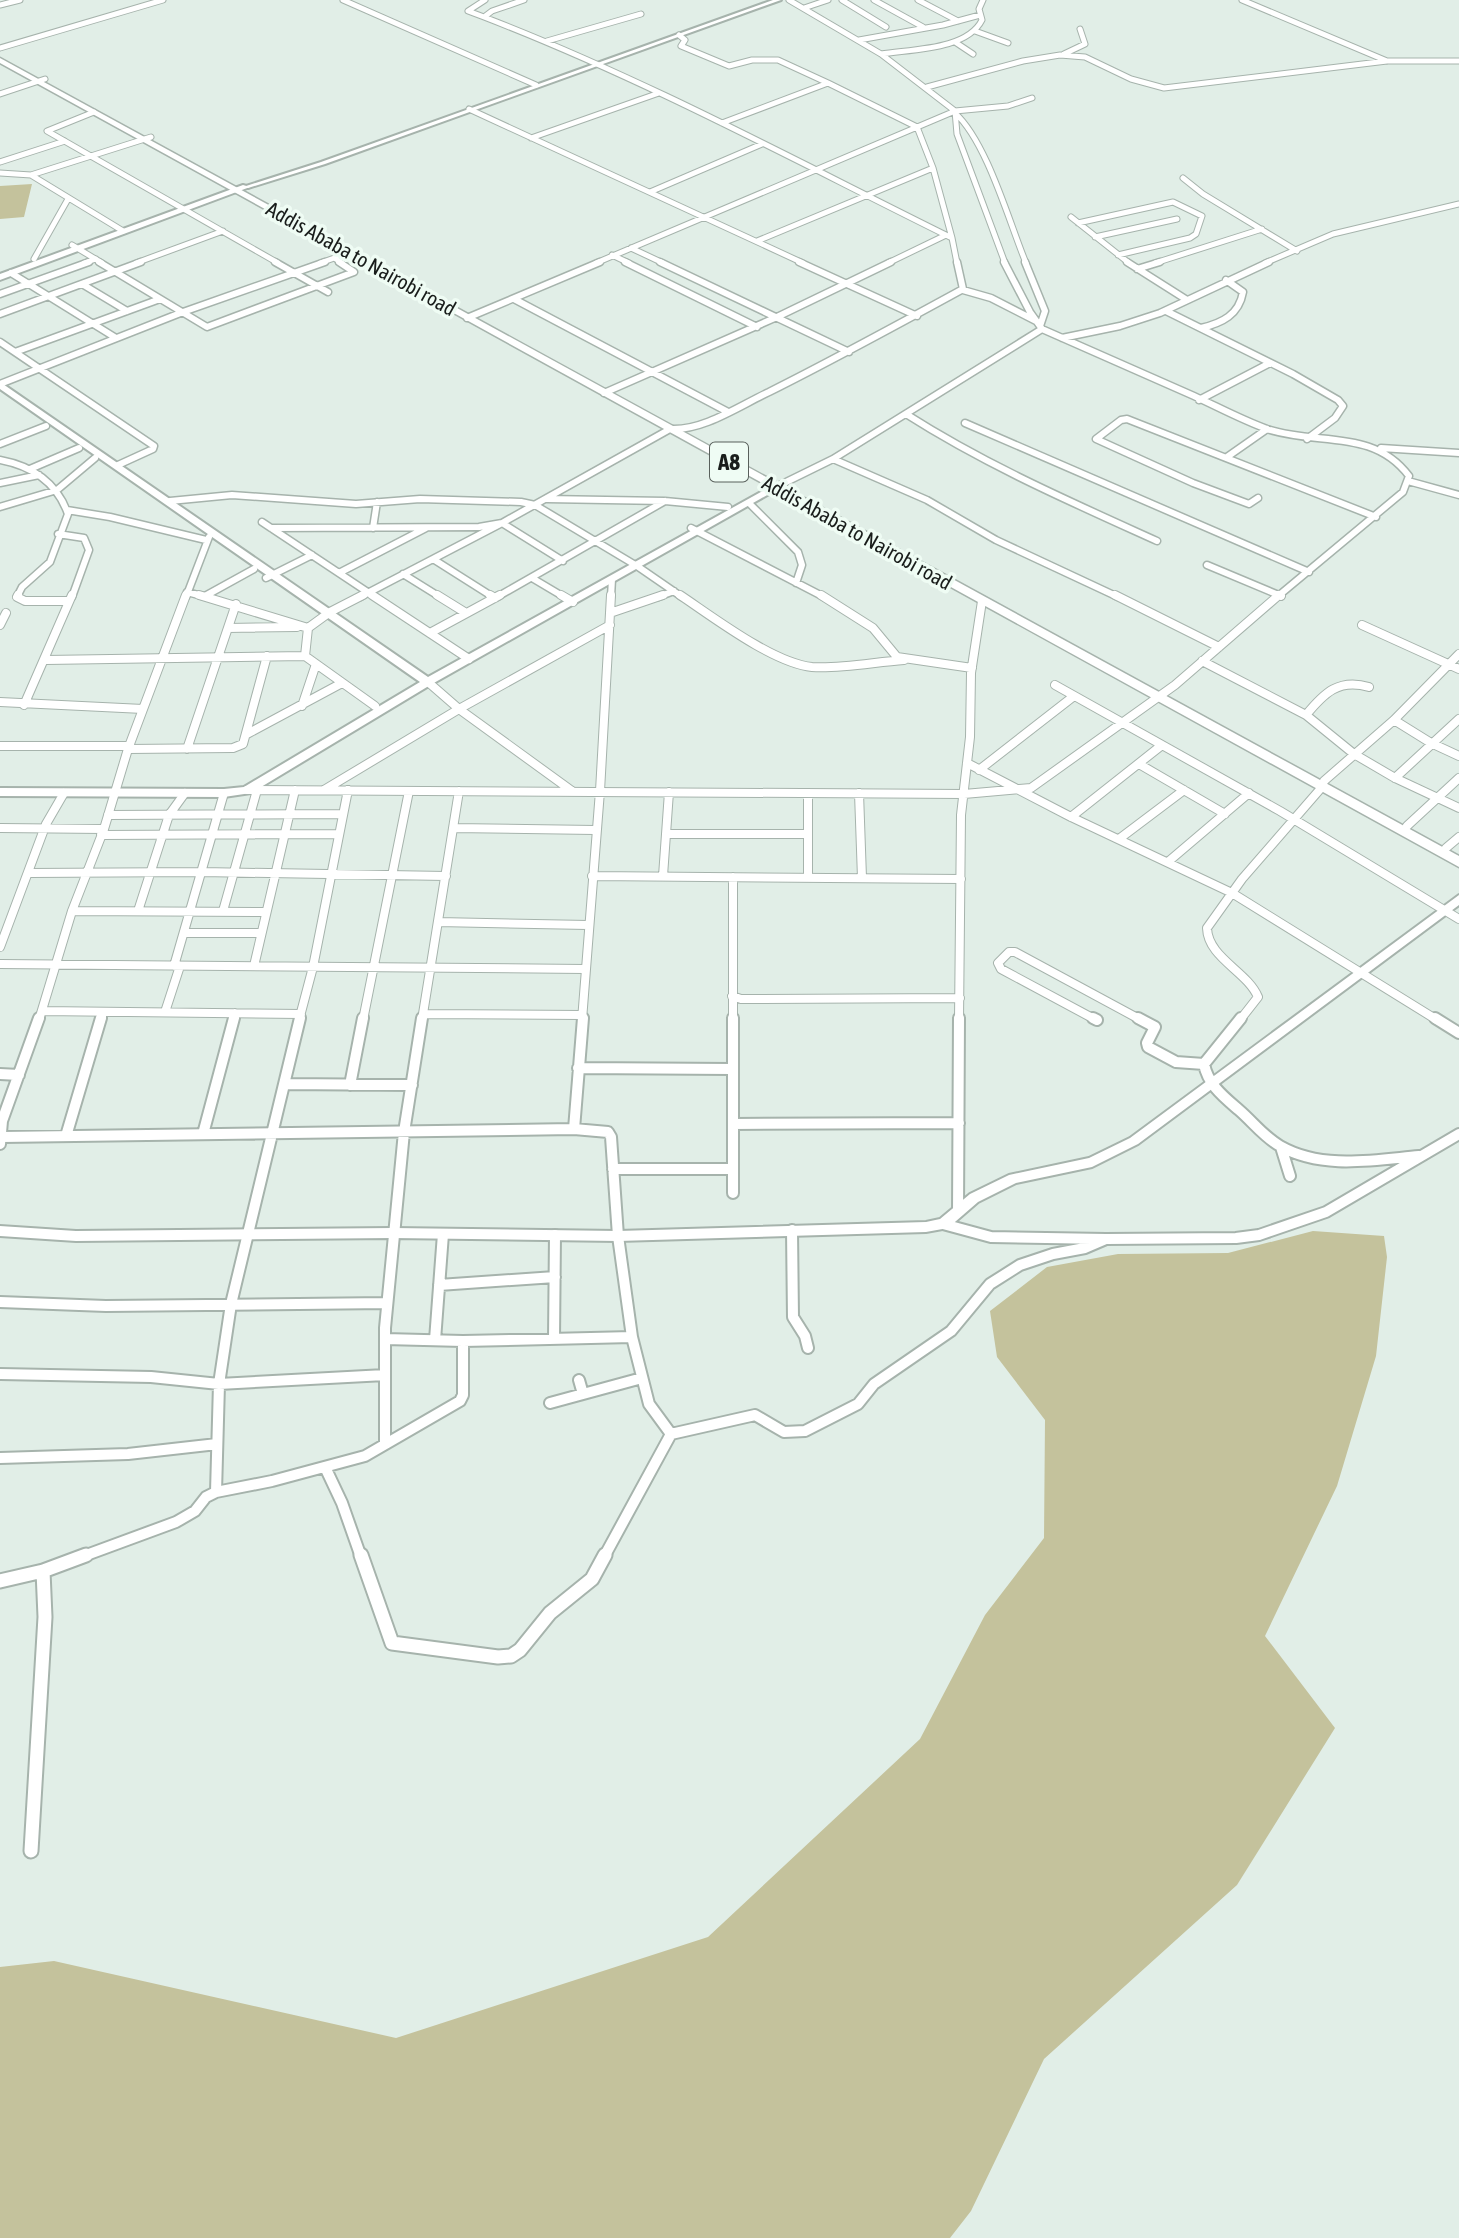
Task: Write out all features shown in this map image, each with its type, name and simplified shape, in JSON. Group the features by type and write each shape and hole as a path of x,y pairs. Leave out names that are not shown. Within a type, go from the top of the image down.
{"highway":[{"name":"Addis Ababa to Nairobi road","path":"0,58 239,187 670,429 778,484 1323,784 1459,862"},
{"name":"Addis Ababa to Nairobi road","path":"42,80 94,112 148,138"},
{"name":"Addis Ababa to Nairobi road","path":"239,187 349,253 470,316"},
{"name":"Addis Ababa to Nairobi road","path":"608,392 685,430 982,601 1161,696"},
{"name":"Addis Ababa to Nairobi road","path":"1323,784 1459,855"}],"main road":[{"path":"3,274 239,187"},
{"path":"3,274 34,259 75,247"},
{"path":"0,384 170,501 270,576 424,683"},
{"path":"0,393 208,539 254,569 270,576"},
{"path":"0,785 185,793 252,790 466,658 694,530 749,503 778,484"},
{"path":"694,530 727,507 778,484"},
{"path":"570,600 612,579 634,564"},
{"path":"0,792 64,793 115,788 224,785 245,781 375,706 424,683"}],"street":[{"path":"0,5 20,0"},
{"path":"144,0 150,4"},
{"path":"0,48 163,0"},
{"path":"344,0 536,85"},
{"path":"485,0 468,11 547,41 659,93 949,237"},
{"path":"484,17 492,11 524,0"},
{"path":"239,187 323,163 778,0"},
{"path":"778,484 833,459 906,414 1040,326 1045,312 1001,198 967,124 927,87 881,54 789,0"},
{"path":"804,8 828,0"},
{"path":"842,0 886,27"},
{"path":"873,0 923,27"},
{"path":"918,0 953,16 958,22"},
{"path":"881,54 967,39 982,20 980,15 983,0"},
{"path":"1242,0 1387,61"},
{"path":"547,41 642,14"},
{"path":"859,40 958,22 980,15"},
{"path":"1060,55 1085,44 1080,29"},
{"path":"975,32 1009,43"},
{"path":"679,36 685,40 681,46 725,65 752,60 778,60 917,127 933,168 963,290"},
{"path":"955,42 973,54"},
{"path":"927,87 1023,61 1060,55 1085,57 1131,79 1164,88 1387,61 1459,61"},
{"path":"0,94 42,80"},
{"path":"722,123 828,83"},
{"path":"531,138 659,93"},
{"path":"470,316 955,112 1008,106 1032,98"},
{"path":"469,109 917,316"},
{"path":"94,112 48,129 48,132 328,292"},
{"path":"955,112 957,134 998,250 1040,326"},
{"path":"0,173 31,175 148,138"},
{"path":"0,162 65,141"},
{"path":"650,192 762,144"},
{"path":"757,241 933,168"},
{"path":"31,175 121,230"},
{"path":"1183,178 1203,194 1297,251"},
{"path":"34,259 68,199"},
{"path":"1078,223 1173,202 1202,216 1196,234 1190,238 1118,255"},
{"path":"1062,338 1120,326 1166,311 1226,280 1347,229 1459,204"},
{"path":"1071,217 1137,269 1187,300"},
{"path":"1095,237 1177,219"},
{"path":"1137,269 1262,229"},
{"path":"0,314 223,231"},
{"path":"608,392 757,327 949,237"},
{"path":"75,247 203,326 211,327 354,272 334,258"},
{"path":"631,247 849,352"},
{"path":"0,384 183,312 349,253"},
{"path":"612,256 757,327"},
{"path":"0,294 96,259"},
{"path":"3,274 28,284 116,338"},
{"path":"1200,328 1224,321 1235,313 1243,292 1226,280"},
{"path":"82,284 127,311"},
{"path":"228,628 307,627 547,499 670,429 685,430 728,412 849,352 963,290 991,298 1062,338 1267,429 1307,439 1356,441 1377,447 1459,453"},
{"path":"15,352 160,299"},
{"path":"514,299 728,412"},
{"path":"1166,311 1319,388 1343,406 1335,418 1307,439"},
{"path":"0,342 154,446 153,449 118,465"},
{"path":"1199,400 1270,363"},
{"path":"906,414 953,444 1020,480 1157,541"},
{"path":"1258,498 1249,504 1193,483 1096,439 1121,420 1127,419 1376,517"},
{"path":"965,423 1309,572"},
{"path":"1,442 46,426"},
{"path":"1227,457 1267,429"},
{"path":"223,911 251,814 252,790 964,794 1031,788 1161,696 1403,492 1408,481 1407,471 1377,447"},
{"path":"30,470 79,448"},
{"path":"0,507 57,490 95,458"},
{"path":"833,459 927,500 996,540 1075,575 1219,647"},
{"path":"0,460 39,475 57,490 68,514 58,534 49,564 24,584 17,597 24,601 69,601"},
{"path":"0,483 39,475"},
{"path":"1408,481 1459,495"},
{"path":"170,501 232,495 356,505 420,499 505,500 534,505 634,564 727,627 801,667 904,660 972,668"},
{"path":"547,499 665,501 727,507"},
{"path":"430,633 597,542 665,501"},
{"path":"373,528 377,502"},
{"path":"749,503 798,552 802,565 796,583"},
{"path":"67,510 208,539 129,747 108,815 72,911 41,1011 1,1121 1,1140 66,1136 270,1133 574,1129 608,1132 611,1137 618,1236 632,1337 649,1404 671,1434"},
{"path":"262,522 466,658"},
{"path":"271,528 479,527 502,523 563,561"},
{"path":"339,573 427,528"},
{"path":"694,530 835,602 866,623 890,653 904,660"},
{"path":"24,705 85,566 88,545 84,538 58,534"},
{"path":"270,576 312,555"},
{"path":"433,559 495,598"},
{"path":"1207,565 1281,596"},
{"path":"205,596 254,569"},
{"path":"403,574 466,613"},
{"path":"532,578 570,600"},
{"path":"574,1129 600,791 612,579"},
{"path":"610,613 674,591"},
{"path":"187,592 236,604 307,627"},
{"path":"958,1212 964,794 972,668 982,601"},
{"path":"187,749 236,604"},
{"path":"0,625 6,613"},
{"path":"324,790 458,709 610,625"},
{"path":"1362,625 1459,669"},
{"path":"305,656 307,627"},
{"path":"1204,1064 1258,997 1251,981 1209,944 1205,934 1207,928 1232,893 1323,784 1394,720 1459,654"},
{"path":"0,746 233,748 243,744 247,734 267,656"},
{"path":"46,660 305,656 375,706"},
{"path":"1202,661 1306,715 1354,754 1395,778 1459,808"},
{"path":"302,706 316,664"},
{"path":"1306,715 1320,697 1344,681 1369,687"},
{"path":"247,734 342,683"},
{"path":"424,683 572,791"},
{"path":"1055,685 1249,793 1459,919"},
{"path":"979,770 1074,696"},
{"path":"0,702 143,709"},
{"path":"1395,778 1459,719"},
{"path":"1394,720 1431,743 1459,756"},
{"path":"1071,817 1162,745"},
{"path":"967,763 1018,791 1232,893 1459,1033"},
{"path":"1139,764 1225,814"},
{"path":"1407,826 1459,778"},
{"path":"254,966 295,790"},
{"path":"216,1492 219,1384 231,1304 270,1133 313,967 348,790"},
{"path":"1119,839 1184,790"},
{"path":"350,1085 390,875 409,791"},
{"path":"385,1444 387,1303 404,1132 459,791"},
{"path":"663,876 669,792"},
{"path":"0,947 5,920 30,873 42,828 64,793"},
{"path":"138,911 169,815 185,793"},
{"path":"165,1012 184,933 224,793"},
{"path":"808,793 808,878"},
{"path":"859,793 862,878"},
{"path":"1169,861 1249,793"},
{"path":"108,815 343,814"},
{"path":"0,828 163,834 339,834"},
{"path":"453,828 596,830"},
{"path":"666,834 808,834"},
{"path":"1446,848 1459,837"},
{"path":"30,873 202,872 446,876"},
{"path":"592,876 961,879"},
{"path":"733,877 733,1193"},
{"path":"943,1224 974,1198 1013,1179 1092,1162 1134,1141 1459,899"},
{"path":"72,911 267,912"},
{"path":"438,922 588,925"},
{"path":"184,933 261,933"},
{"path":"1097,1020 1001,969 998,963 1009,952 1015,952 1155,1027 1147,1043 1149,1047 1176,1062 1204,1064"},
{"path":"0,964 585,969"},
{"path":"733,996 741,999 960,998"},
{"path":"41,1011 301,1014"},
{"path":"66,1136 103,1012"},
{"path":"203,1134 235,1013"},
{"path":"423,1014 582,1014"},
{"path":"1204,1064 1212,1083 1221,1095 1281,1147 1347,1162 1419,1156"},
{"path":"578,1068 733,1069"},
{"path":"0,1074 19,1075"},
{"path":"284,1084 412,1085"},
{"path":"733,1124 959,1123"},
{"path":"0,1231 76,1236 393,1233 618,1236 926,1227 943,1224 991,1237 1236,1238 1259,1235 1326,1212 1459,1134"},
{"path":"1281,1147 1290,1176"},
{"path":"613,1169 733,1169"},
{"path":"792,1230 793,1317 805,1336 808,1348"},
{"path":"435,1340 443,1234"},
{"path":"554,1339 555,1235"},
{"path":"325,1467 342,1503 392,1643 498,1657 511,1656 520,1650 550,1613 592,1580 671,1434 755,1415 782,1433 797,1434 805,1431 858,1404 874,1384 951,1331 990,1284 1020,1265 1053,1254 1085,1248 1106,1239"},
{"path":"439,1285 555,1277"},
{"path":"0,1302 106,1306 387,1303"},
{"path":"385,1339 463,1341 632,1337"},
{"path":"0,1581 43,1571 176,1522 195,1511 206,1497 216,1492 272,1481 356,1459 385,1444 460,1401 463,1395 463,1341"},
{"path":"0,1374 151,1377 219,1384 385,1375"},
{"path":"550,1403 642,1378"},
{"path":"579,1380 583,1394"},
{"path":"0,1458 128,1454 217,1444"},
{"path":"31,1851 45,1618 43,1571"}],"shaded area":[{"path":"32,184 24,217 0,219 0,186"},
{"path":"1313,1231 1384,1236 1387,1257 1376,1356 1337,1486 1265,1636 1335,1728 1237,1885 1044,2059 971,2211 950,2238 0,2238 0,1967 54,1961 396,2038 708,1937 920,1739 985,1615 1044,1538 1045,1420 997,1357 990,1311 1047,1267 1118,1254 1228,1253"}]}
